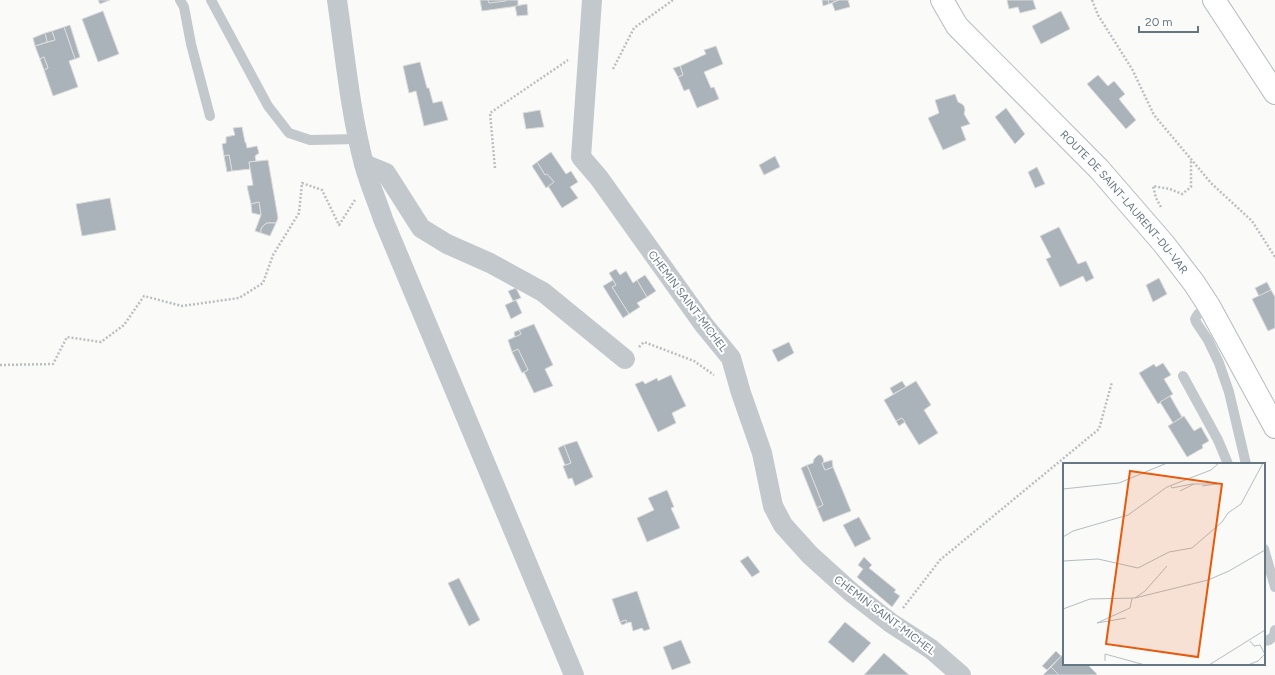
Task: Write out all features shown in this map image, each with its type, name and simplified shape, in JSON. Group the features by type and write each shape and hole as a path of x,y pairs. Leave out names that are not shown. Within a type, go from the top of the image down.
{"street":[{"path":"337,0 352,109 364,164 383,219 574,675"},
{"name":"CHEMIN SAINT-MICHEL","path":"592,0 580,157 599,178 704,325 731,358 741,393 762,453 773,506 783,525 810,555 851,592 892,623 931,649 961,675"},
{"name":"ROUTE DE SAINT-LAURENT-DU-VAR","path":"942,0 957,26 1099,170 1146,223 1194,283 1209,306 1275,427"},
{"path":"1214,0 1275,93"},
{"path":"364,164 386,173 421,228 446,244 490,263 543,292 625,359"}],"lane":[{"path":"180,0 184,7 191,44 210,116"},
{"path":"211,0 268,106 288,133 310,140 359,139"},
{"path":"1209,306 1198,314 1195,319 1219,362 1229,392 1246,463"},
{"path":"1183,376 1218,440 1228,463"},
{"path":"1265,552 1275,587"},
{"path":"1265,641 1270,640 1274,636 1275,630"}],"path":[{"path":"613,69 634,28 673,0"},
{"path":"1092,0 1098,15 1132,68 1154,115 1211,183 1252,221 1275,257"},
{"path":"495,168 490,113 588,47"},
{"path":"1164,211 1156,198 1153,186 1170,189 1182,194 1191,187 1191,159"},
{"path":"0,365 53,364 67,337 102,342 124,325 144,296 182,306 239,298 263,283 273,255 299,213 302,183 322,190 339,225 356,197 383,219"},
{"path":"625,359 644,342 694,361 741,393"},
{"path":"892,623 940,560 1100,429 1112,382"}],"building":[{"path":"98,0 110,0 100,4"},
{"path":"480,0 488,0 489,3 506,0 518,0 518,6 482,11"},
{"path":"488,0 506,0 506,1 489,3"},
{"path":"822,0 828,0 829,4 823,6"},
{"path":"828,0 839,0 829,4"},
{"path":"839,0 848,0 850,7 835,11 832,3"},
{"path":"1007,0 1033,0 1036,9 1020,13 1018,7 1009,9"},
{"path":"527,4 528,15 517,16 515,6"},
{"path":"103,11 119,54 98,62 82,19"},
{"path":"1061,11 1070,29 1041,44 1032,26"},
{"path":"70,25 80,57 75,59 64,27"},
{"path":"64,27 75,59 69,61 78,87 53,96 44,70 48,68 44,57 40,59 35,46 55,40 52,31"},
{"path":"52,31 55,40 47,42 45,33"},
{"path":"45,33 47,42 35,46 33,38"},
{"path":"716,46 723,64 704,72 711,88 714,87 719,99 697,108 689,89 684,91 678,77 683,75 680,66 706,54 704,50"},
{"path":"44,57 48,68 44,70 40,59"},
{"path":"420,62 433,103 442,101 448,120 424,126 416,91 409,93 403,66"},
{"path":"680,66 683,75 678,77 673,68"},
{"path":"1098,75 1108,86 1114,81 1125,94 1119,99 1136,120 1126,129 1087,84"},
{"path":"955,94 958,102 964,106 964,114 970,124 961,127 966,140 943,150 928,118 939,113 935,100"},
{"path":"1006,108 1025,134 1015,144 995,117"},
{"path":"540,110 544,127 526,129 523,113"},
{"path":"242,127 247,148 257,146 259,153 255,156 256,161 249,162 250,169 232,171 229,155 224,156 222,144 226,143 226,137 235,135 233,128"},
{"path":"551,152 566,174 571,171 578,182 570,187 578,198 562,208 548,186 554,182 547,174 545,175 537,162"},
{"path":"229,155 232,171 227,172 224,156"},
{"path":"775,156 780,167 764,175 759,165"},
{"path":"268,160 278,218 276,223 267,223 264,225 261,229 261,233 255,231 261,215 259,202 251,204 247,186 253,185 249,162"},
{"path":"537,162 545,175 547,174 554,182 546,188 532,166"},
{"path":"1037,167 1045,184 1035,188 1028,172"},
{"path":"110,198 116,230 82,236 76,204"},
{"path":"259,202 261,215 252,213 251,204"},
{"path":"267,223 276,223 270,236 261,233 261,229"},
{"path":"1059,227 1078,264 1086,261 1094,278 1086,282 1083,276 1060,287 1046,259 1051,257 1040,236"},
{"path":"616,269 620,275 626,271 633,283 637,280 647,297 637,303 640,307 629,314 612,287 616,285 609,273"},
{"path":"645,275 656,291 647,297 637,280"},
{"path":"1159,278 1167,294 1153,302 1146,285"},
{"path":"613,280 616,285 612,287 629,314 623,318 603,286"},
{"path":"1267,282 1271,290 1259,296 1255,288"},
{"path":"516,288 521,298 513,301 508,291"},
{"path":"1271,290 1275,297 1275,328 1268,331 1252,299"},
{"path":"516,300 522,313 511,319 505,305"},
{"path":"534,324 553,365 545,369 553,386 534,393 524,372 528,370 518,349 512,352 508,340 521,334 519,330"},
{"path":"519,330 521,334 515,337 514,332"},
{"path":"789,342 794,353 778,362 772,350"},
{"path":"518,349 528,370 522,373 512,352"},
{"path":"1163,363 1171,375 1164,379 1173,394 1158,404 1139,373 1154,364 1156,367"},
{"path":"671,375 686,406 672,413 676,423 658,432 635,384 643,381 645,384 657,378 658,381"},
{"path":"902,381 906,387 893,394 890,388"},
{"path":"916,381 931,405 924,410 938,433 919,445 902,418 896,421 884,400"},
{"path":"1170,396 1182,417 1173,423 1160,402"},
{"path":"1184,416 1194,431 1201,427 1209,441 1202,445 1203,448 1187,457 1168,426"},
{"path":"902,418 905,422 899,426 896,421"},
{"path":"577,441 593,477 575,486 572,478 568,479 563,466 571,463 564,445"},
{"path":"564,445 571,463 565,465 558,448"},
{"path":"818,455 821,455 823,458 824,463 822,463 825,470 833,467 851,511 823,522 817,508 823,505 807,465 813,463 814,459"},
{"path":"832,460 833,467 825,470 822,463"},
{"path":"807,465 823,505 817,508 801,468"},
{"path":"667,490 674,507 671,508 680,528 647,542 637,518 654,510 648,498"},
{"path":"859,517 871,539 855,547 843,525"},
{"path":"748,556 760,572 752,577 740,561"},
{"path":"864,557 872,565 869,568 896,590 894,592 900,596 892,607 857,577 863,569 858,565"},
{"path":"459,578 480,620 469,626 448,583"},
{"path":"637,591 650,629 644,631 642,628 633,631 631,622 627,623 626,620 620,622 612,599"},
{"path":"626,620 627,623 622,625 620,622"},
{"path":"845,622 871,643 853,663 828,642"},
{"path":"681,640 691,663 672,670 663,647"},
{"path":"1056,651 1061,656 1047,670 1042,666"},
{"path":"884,653 909,675 864,675"},
{"path":"1063,654 1063,665 1088,665 1097,674 1059,675 1051,667"},
{"path":"1051,667 1059,675 1043,675"}]}
